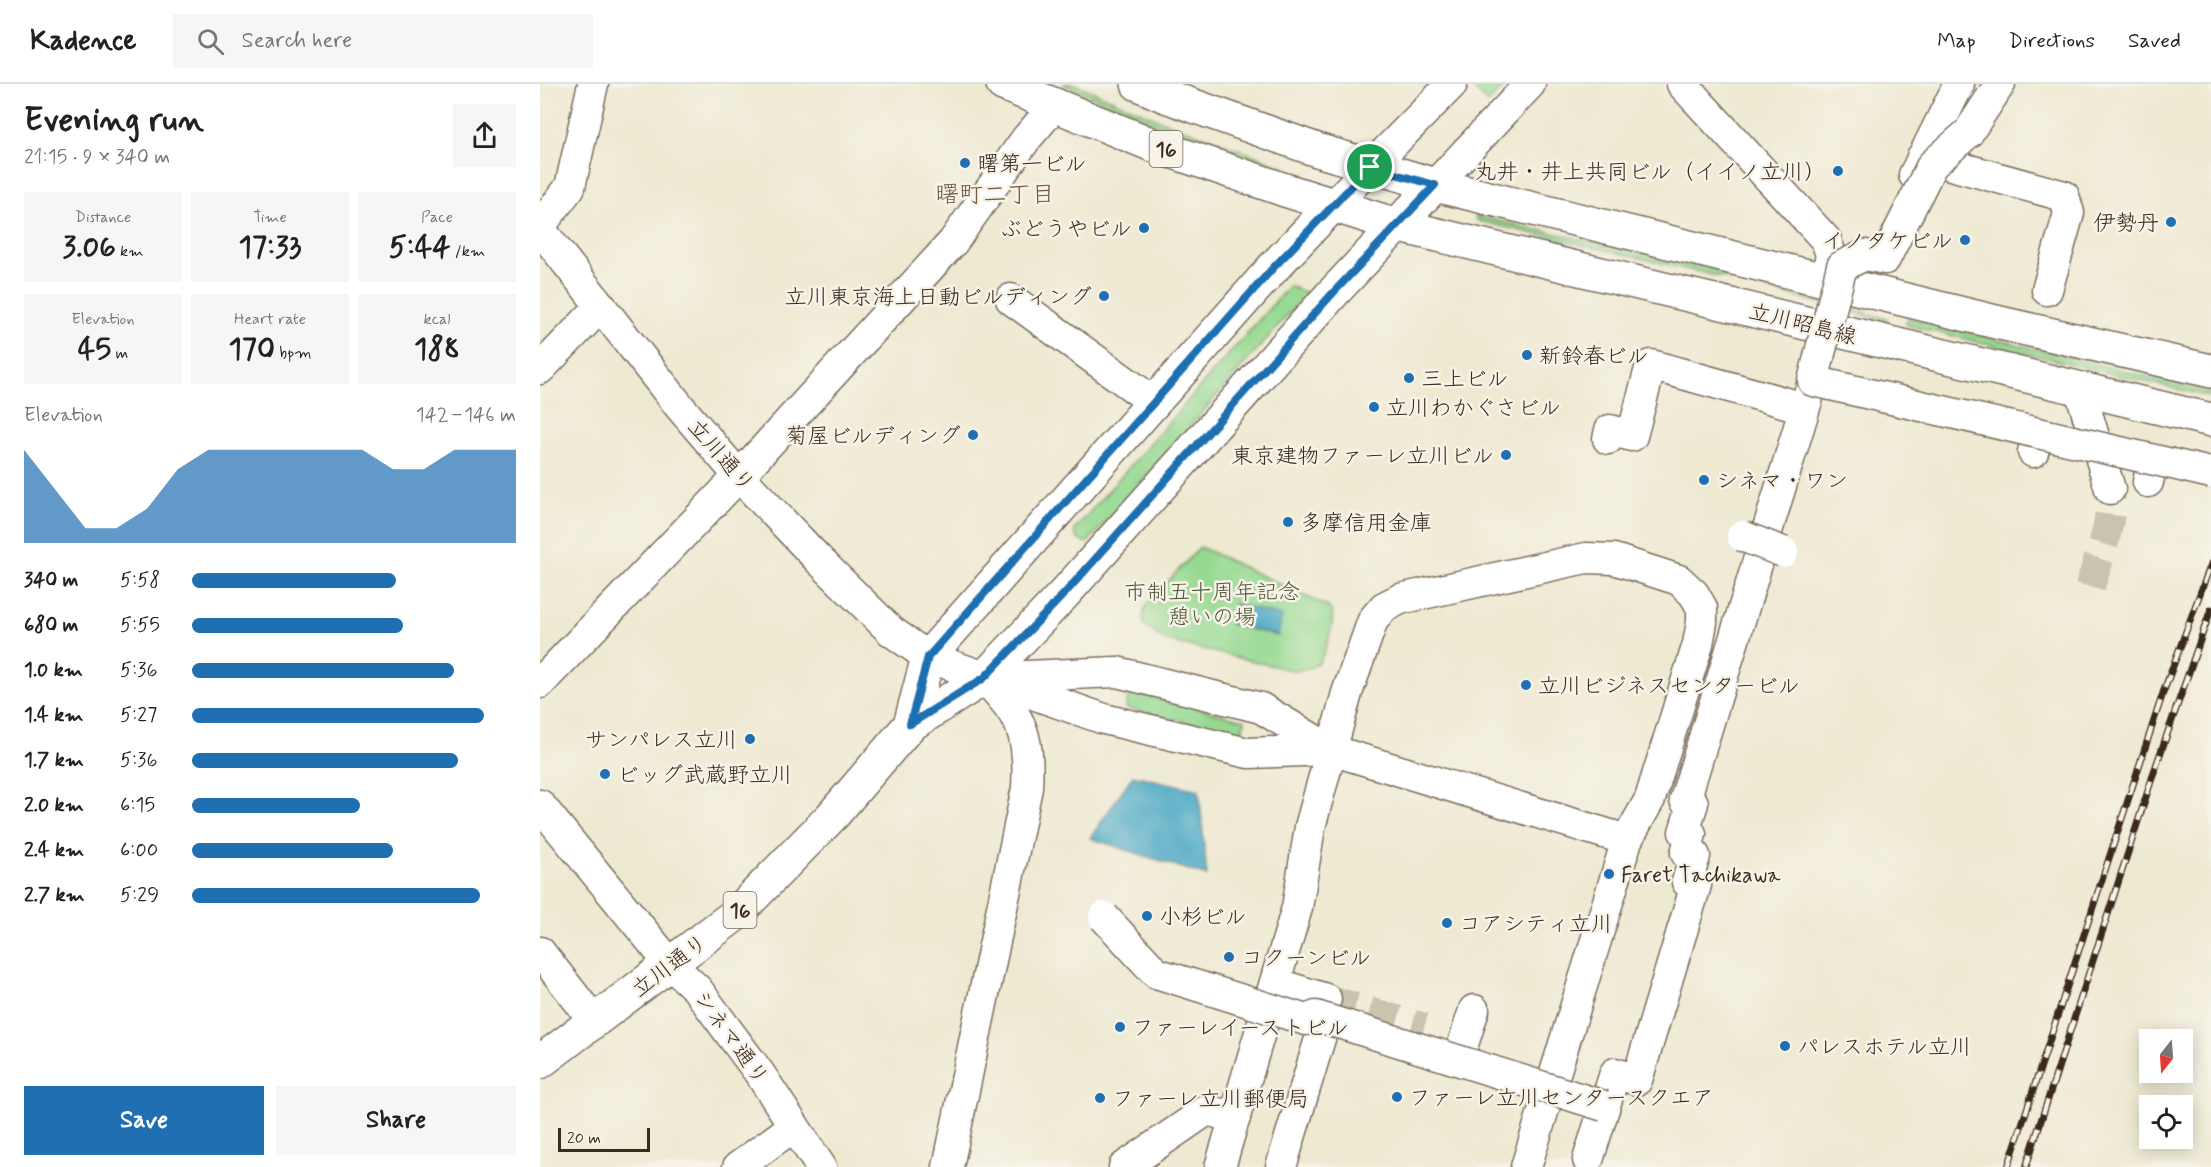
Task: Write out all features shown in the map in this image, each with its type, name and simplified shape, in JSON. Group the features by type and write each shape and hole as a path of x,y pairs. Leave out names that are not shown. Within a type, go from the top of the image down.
{"main road":[{"name":"16","path":"910,724 928,657 1273,268 1332,206 1153,145 1003,84"},
{"name":"16","path":"910,724 984,678 1065,593 1396,225 1435,185 1370,167 1174,99 1138,84"},
{"path":"1435,185 1869,291 2211,371"},
{"name":"立川昭島線","path":"1332,206 1396,225 2211,420"},
{"name":"立川通り","path":"540,1062 736,914 833,815 910,724"}],"street":[{"path":"540,227 570,187 593,84"},
{"path":"1332,206 1452,84"},
{"path":"1435,185 1530,84"},
{"path":"1682,84 1826,240 1831,255 1825,280"},
{"path":"1869,291 1889,229 1959,84"},
{"path":"1592,1156 1615,1073 1637,1080 1696,901 1696,885 1687,882 1695,856 1686,854 1692,834 1684,832 1696,824 1693,803 1685,800 1772,562 1818,393 1842,266 1865,255 1885,259 1932,165 1968,133 2000,84"},
{"path":"540,683 739,476 953,242 1026,139 1056,104"},
{"path":"1922,157 2064,196 2069,213 2047,290"},
{"name":"立川通り","path":"540,227 680,407 739,476 818,560 891,631 928,657 1104,719 1248,753 1331,750"},
{"path":"1011,299 1155,403"},
{"path":"540,369 601,306"},
{"path":"1608,439 1611,430 1632,436 1651,365 1818,393 2144,468 2211,473"},
{"path":"2080,390 2110,489"},
{"path":"1742,536 1772,562"},
{"path":"1220,1167 1297,908 1310,827 1331,750 1347,693 1373,620 1384,607 1400,599 1586,558 1614,559 1679,580 1694,594 1702,608 1702,622 1698,644 1650,798 1627,840 1526,1167"},
{"path":"984,678 1117,672 1261,708 1331,750 1627,840"},
{"path":"948,1167 1027,788 1029,760 1023,728 1008,702 984,678"},
{"name":"シネマ通り","path":"540,805 670,964 698,989 760,1074 821,1167"},
{"path":"1104,917 1156,973 1458,1060 1486,1074 1604,1106"},
{"path":"540,952 595,1022"},
{"path":"1275,983 1324,1021"},
{"path":"1458,1060 1474,1010"},
{"path":"1281,1167 1324,1021"},
{"path":"1124,1167 1207,1110 1235,1118"},
{"path":"738,1167 794,1126"}],"green space":[{"path":"1063,84 1075,84 1160,120 1286,167 1283,171 1157,124"},
{"path":"1480,84 1505,84 1488,103 1475,90"},
{"path":"1476,216 1737,274 1888,319 1885,321 1735,280 1479,221"},
{"path":"1289,286 1307,293 1088,542 1078,539 1074,530"},
{"path":"1909,318 2211,392 2211,397 1907,325"},
{"name":"市制五十周年記念 憩いの場","path":"1200,547 1327,606 1331,610 1333,618 1326,648 1317,664 1304,670 1290,670 1164,640 1146,627 1143,621 1147,604"},
{"path":"1129,692 1245,720 1241,735 1126,708"}],"water":[{"path":"1235,604 1282,616 1278,636 1230,624"},
{"path":"1133,775 1199,790 1207,876 1090,838"}],"tunnel":[{"path":"2090,587 2108,526 2110,489"},
{"path":"1326,999 1424,1028"}],"railway":[{"path":"2008,1167 2163,693 2211,564"},
{"path":"2026,1167 2156,766 2211,609"}],"place":[{"name":"曙第一ビル","path":"965,163"},
{"name":"丸井・井上共同ビル（イイノ立川）","path":"1838,171"},
{"name":"伊勢丹","path":"2171,222"},
{"name":"ぶどうやビル","path":"1144,228"},
{"name":"イノタケビル","path":"1965,240"},
{"name":"立川東京海上日動ビルディング","path":"1104,296"},
{"name":"新鈴春ビル","path":"1527,355"},
{"name":"三上ビル","path":"1409,378"},
{"name":"立川わかぐさビル","path":"1374,407"},
{"name":"菊屋ビルディング","path":"973,435"},
{"name":"東京建物ファーレ立川ビル","path":"1506,455"},
{"name":"シネマ・ワン","path":"1704,480"},
{"name":"多摩信用金庫","path":"1288,522"},
{"name":"立川ビジネスセンタービル","path":"1526,685"},
{"name":"サンパレス立川","path":"750,739"},
{"name":"ビッグ武蔵野立川","path":"605,774"},
{"name":"Faret Tachikawa","path":"1609,874"},
{"name":"小杉ビル","path":"1147,916"},
{"name":"コアシティ立川","path":"1447,923"},
{"name":"コクーンビル","path":"1229,957"},
{"name":"ファーレイーストビル","path":"1120,1027"},
{"name":"パレスホテル立川","path":"1785,1046"},
{"name":"ファーレ立川センタースクエア","path":"1397,1097"},
{"name":"ファーレ立川郵便局","path":"1100,1098"}],"district":[{"name":"曙町二丁目","path":"995,194"}],"route":[{"path":"1370,167 1435,185 1332,294 1065,593 984,678 910,724 928,657 1273,268 1370,167"}]}
